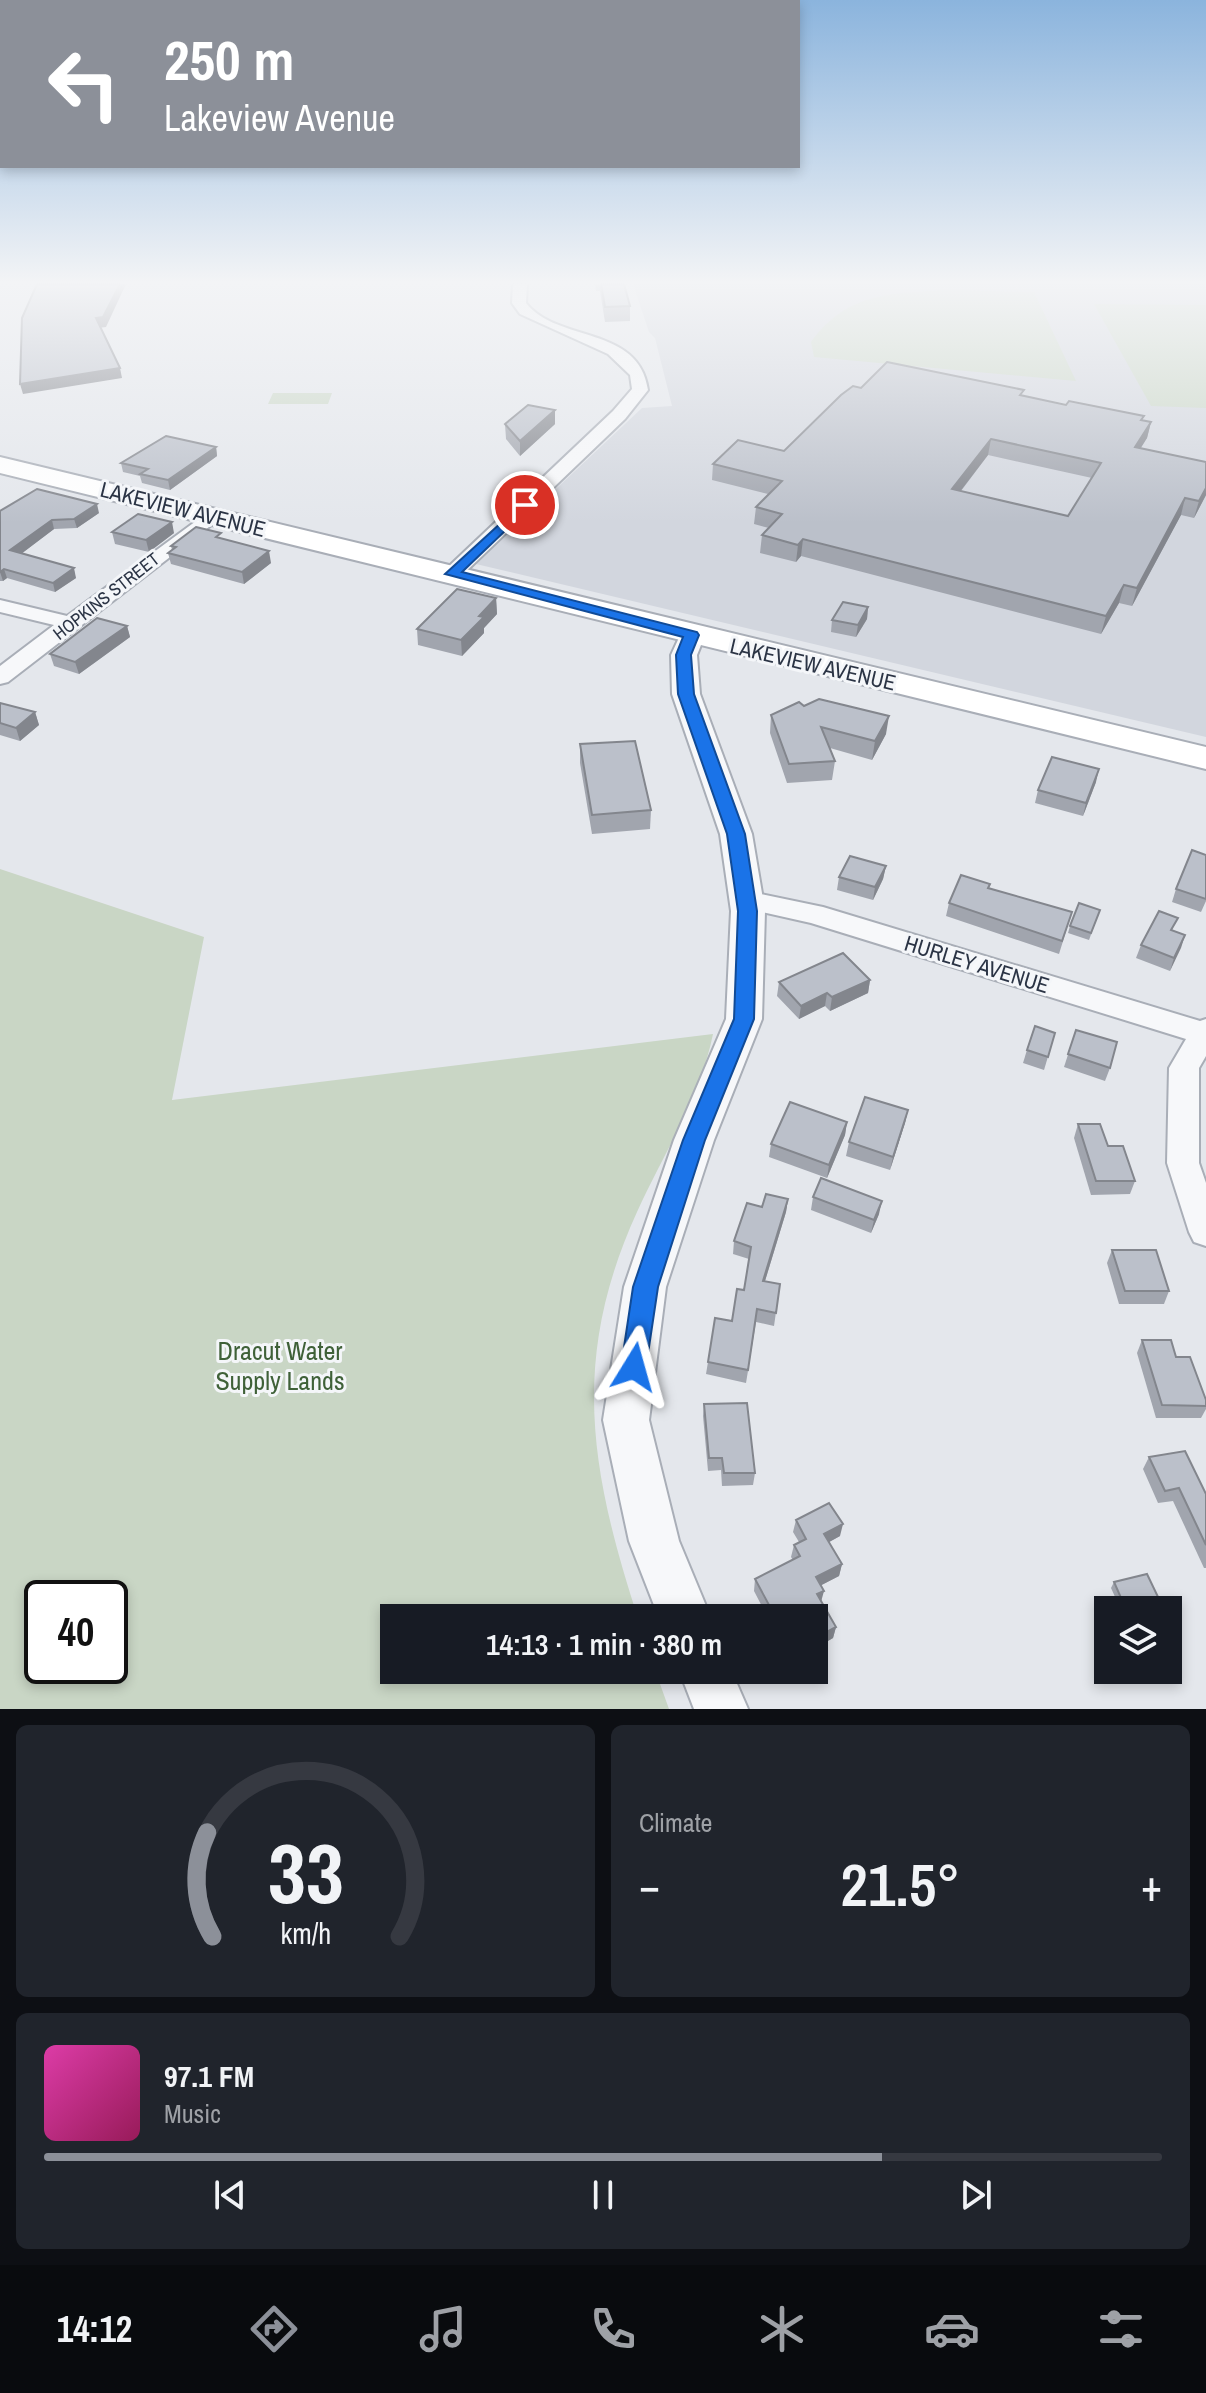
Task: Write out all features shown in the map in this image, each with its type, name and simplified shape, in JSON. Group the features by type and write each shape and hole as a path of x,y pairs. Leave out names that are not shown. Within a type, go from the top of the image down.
{"main road":[{"name":"LAKEVIEW AVENUE","path":"0,465 1206,758"}],"street":[{"path":"452,574 629,405 641,386 637,370 631,364"},
{"name":"HOPKINS STREET","path":"0,677 211,516"},
{"path":"0,606 71,623"},
{"path":"679,1604 654,1541 626,1420 645,1287 694,1140 744,1019 746,900 736,834 686,694 684,655 692,635"},
{"name":"HURLEY AVENUE","path":"746,900 813,914 1205,1033"},
{"path":"1205,1033 1184,1068 1183,1163 1206,1232"},
{"path":"711,1684 721,1709"}],"shaded area":[{"path":"661,364 1206,364 1206,737 476,564 642,408 672,406"}],"green space":[{"path":"888,364 1068,364 1076,381"},
{"path":"1127,364 1206,364 1206,408 1151,406"},
{"path":"273,393 332,393 328,404 268,404"},
{"name":"Dracut Water Supply Lands","path":"0,869 204,937 172,1100 713,1034 690,1103 637,1212 616,1266 602,1317 595,1366 594,1415 599,1463 608,1513 634,1604 380,1604 380,1684 660,1684 669,1709 0,1709"}],"building":[{"path":"21,364 118,364 120,368 20,384"},
{"path":"885,364 896,364 1024,390 1020,395 1066,405 1069,401 1144,416 1141,420 1151,422 1135,447 1206,462 1206,488 1199,501 1185,498 1137,588 1124,585 1106,616 803,539 798,545 762,535 782,514 756,507 782,481 713,464 738,440 784,451 853,386 861,388","holes":["991,439 1101,463 1068,516 952,489"]},
{"path":"528,405 555,410 520,441 505,424"},
{"path":"166,436 216,447 168,480 140,474 148,469 121,463"},
{"path":"37,489 97,504 74,519 52,520 10,550 74,568 53,583 4,569 0,572 0,511"},
{"path":"138,514 172,522 146,540 112,532"},
{"path":"196,527 221,533 216,537 269,551 242,572 168,553 176,547 171,546"},
{"path":"457,589 496,598 479,616 484,617 461,640 417,629"},
{"path":"843,602 868,607 858,625 832,620"},
{"path":"97,618 127,626 75,662 50,654"},
{"path":"819,699 889,716 875,741 821,727 835,761 789,764 771,715 799,702 804,706"},
{"path":"0,703 35,712 16,728 0,723"},
{"path":"635,741 651,810 592,815 580,744"},
{"path":"1052,757 1099,769 1086,803 1038,790"},
{"path":"1192,850 1206,855 1206,899 1176,889"},
{"path":"850,856 886,866 875,887 839,877"},
{"path":"961,875 990,884 988,888 1072,912 1062,941 949,903"},
{"path":"1079,903 1100,910 1091,933 1070,926"},
{"path":"1159,911 1178,918 1171,930 1185,935 1174,958 1141,945"},
{"path":"843,953 870,980 832,997 827,993 801,1006 779,982"},
{"path":"1035,1026 1055,1033 1048,1057 1027,1050"},
{"path":"1076,1030 1117,1042 1110,1068 1068,1054"},
{"path":"865,1097 908,1110 893,1157 849,1142"},
{"path":"790,1102 847,1122 829,1165 771,1144"},
{"path":"1078,1124 1100,1124 1108,1146 1123,1146 1135,1181 1096,1181"},
{"path":"821,1178 882,1201 874,1220 813,1197"},
{"path":"766,1194 788,1199 763,1281 780,1284 776,1313 757,1309 748,1370 708,1362 715,1318 732,1321 737,1289 744,1290 751,1247 734,1241 747,1203 762,1207"},
{"path":"1112,1250 1156,1250 1169,1291 1125,1291"},
{"path":"1142,1340 1171,1340 1176,1357 1190,1357 1206,1406 1162,1405"},
{"path":"747,1403 755,1473 724,1473 722,1458 709,1458 704,1404"},
{"path":"1185,1451 1206,1494 1206,1545 1179,1488 1165,1491 1149,1457"},
{"path":"829,1503 843,1524 824,1534 842,1564 816,1577 824,1591 817,1594 823,1604 768,1604 755,1579 800,1556 794,1545 806,1539 796,1520"},
{"path":"1147,1574 1158,1596 1120,1596 1114,1582"},
{"path":"828,1613 836,1627 828,1631"}],"route":[{"path":"525,505 452,574 692,635 684,655 686,694 736,834 748,911 744,1019 694,1140 645,1287 634,1367"}]}
